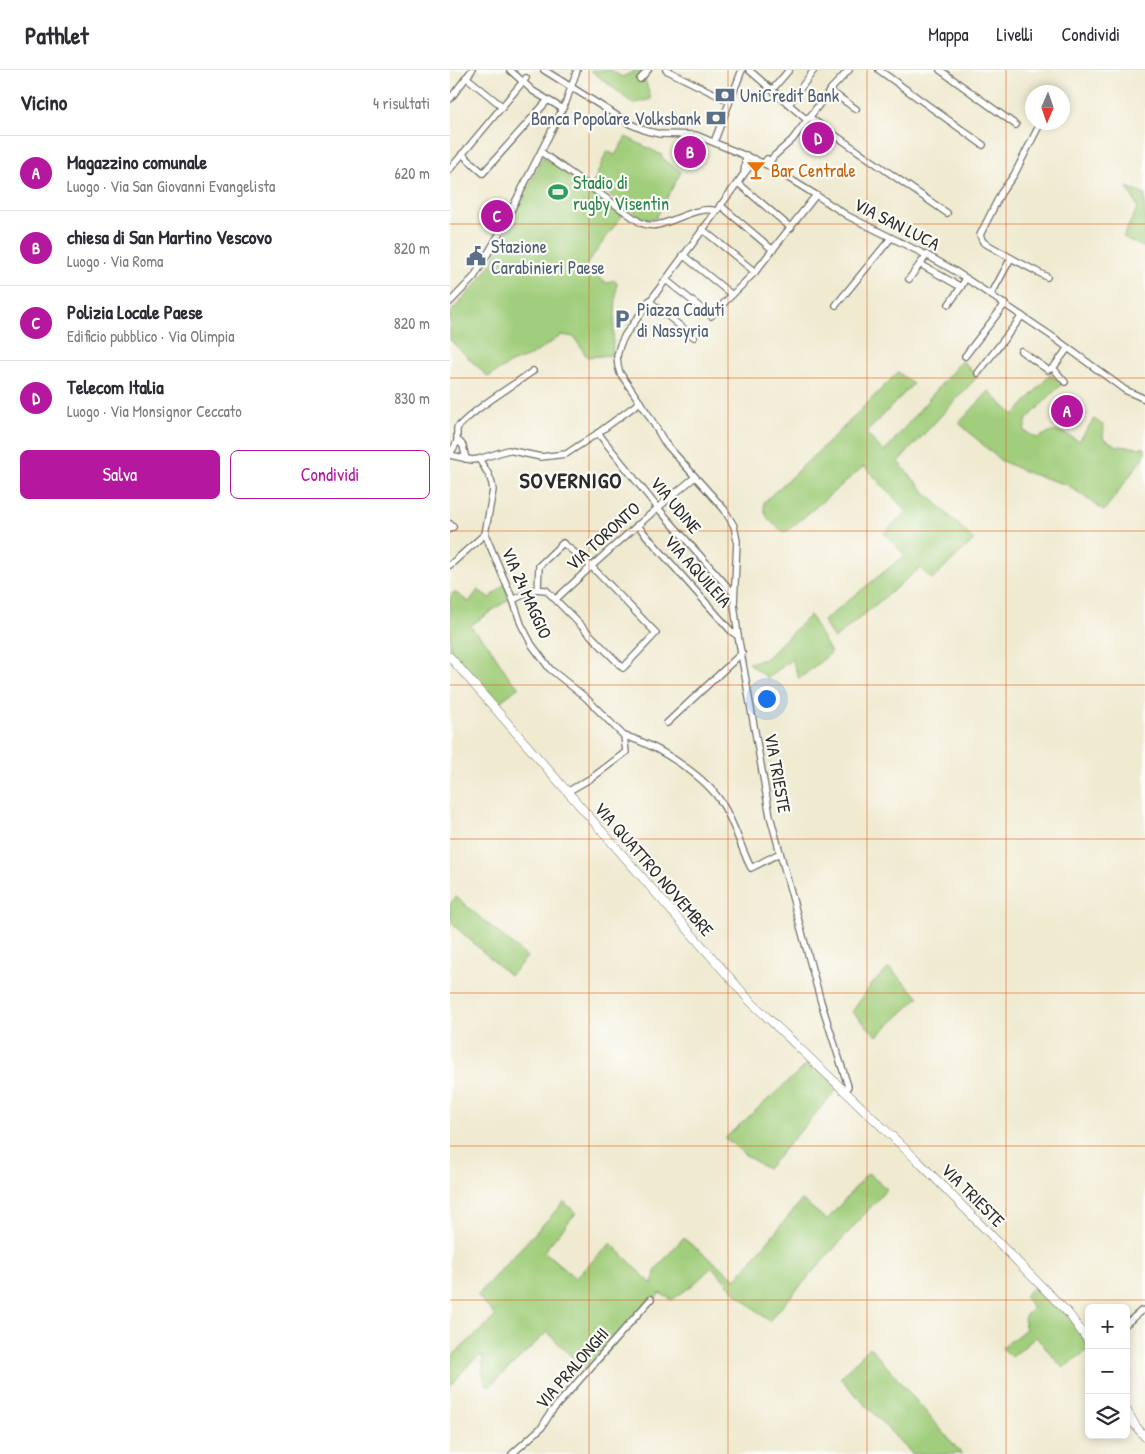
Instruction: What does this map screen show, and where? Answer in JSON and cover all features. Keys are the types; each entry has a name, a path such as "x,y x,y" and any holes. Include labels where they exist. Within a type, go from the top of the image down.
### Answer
{"main road":[{"name":"VIA QUATTRO NOVEMBRE","path":"450,657 750,1001 846,1092"},
{"name":"VIA TRIESTE","path":"846,1092 919,1162 1069,1314 1085,1336"},
{"path":"1130,1416 1145,1437"}],"street":[{"path":"450,99 472,70"},
{"path":"510,70 525,80 533,91 562,109"},
{"path":"544,70 630,124 647,131 660,134 696,135 746,156 768,161 792,140 831,89 849,70"},
{"path":"451,300 474,277 497,238 562,109 578,70"},
{"path":"640,79 648,70"},
{"path":"666,70 730,101"},
{"path":"714,142 742,70"},
{"path":"772,90 788,70"},
{"path":"789,104 814,70"},
{"path":"879,70 983,145"},
{"path":"940,70 1016,125"},
{"path":"751,71 789,104 947,213"},
{"path":"466,77 502,107"},
{"path":"450,169 525,80"},
{"path":"809,118 832,92 856,109"},
{"path":"462,154 483,173 548,100"},
{"path":"1037,130 1011,180 1001,193 980,235 983,242 1047,277"},
{"path":"541,152 641,223 656,226 700,211 709,209 716,211"},
{"path":"744,174 746,156"},
{"name":"VIA TRIESTE","path":"756,159 702,229 625,335 617,356 620,373 665,442 724,509 734,526 737,541 734,594 738,636 770,816 821,1002 848,1086 846,1092"},
{"name":"VIA SAN LUCA","path":"768,161 776,170 848,216 926,255 966,278 1068,348 1125,390 1145,400"},
{"path":"738,183 791,228"},
{"path":"666,280 712,316 755,272 816,194"},
{"path":"720,205 773,250"},
{"path":"702,229 755,272"},
{"path":"836,305 891,238"},
{"path":"684,255 732,295"},
{"path":"909,279 926,255"},
{"path":"991,295 1011,258"},
{"path":"920,264 961,287"},
{"path":"949,304 966,278"},
{"path":"649,302 694,337"},
{"path":"965,356 1005,304"},
{"path":"978,373 1022,316"},
{"path":"1021,351 1048,370 1053,368 1068,348"},
{"path":"1053,368 1065,382"},
{"path":"533,371 479,409 457,428 457,442 450,454 466,459 479,459 508,450 541,457 566,454 640,402"},
{"name":"VIA UDINE","path":"598,433 657,507 734,594"},
{"path":"457,442 460,442 463,446 466,459"},
{"name":"VIA 24 MAGGIO","path":"479,459 490,475 493,490 484,534 513,600 521,624 543,661 580,693 624,736 649,744 673,758 714,792 725,808 751,868 780,854"},
{"name":"VIA TORONTO","path":"556,599 657,507 695,477"},
{"path":"450,524 453,527 450,529"},
{"name":"VIA AQUILEIA","path":"637,525 732,632 738,636"},
{"path":"451,561 484,534"},
{"path":"513,600 538,589 546,590 624,668 656,633 591,566 563,542 539,566 538,589"},
{"path":"667,723 742,653"},
{"path":"567,792 593,777 626,752 624,736"},
{"path":"837,1084 842,1070"},
{"name":"VIA PRALONGHI","path":"512,1454 542,1426 551,1412 651,1299"},
{"path":"1130,1321 1145,1310"}],"green space":[{"path":"590,70 611,70 622,77 637,70 642,70 651,99 633,104"},
{"path":"626,137 662,155 662,158 681,172 656,218 645,219 640,217 593,183 607,151 615,155"},
{"path":"543,157 624,213 584,268 605,282 608,283 613,280 617,283 612,355 587,357 574,337 562,335 532,355 511,363 488,377 450,340 450,313 490,266"},
{"path":"1127,187 1145,195 1145,248 1123,237 1138,207"},
{"path":"962,360 977,377 898,462 927,494 974,540 932,579 920,568 834,639 823,621 905,555 884,533 907,512 864,466 785,533 767,517 764,502 835,436 898,372 913,384 866,433 884,452"},
{"path":"1050,375 1063,383 1027,419 1024,431 1037,438 1058,432 1067,434 1079,441 1094,419 1104,426 1103,438 1117,446 1145,448 1145,455 1104,511 1068,485 1028,473 1000,460 959,423 989,391 1014,415"},
{"path":"504,584 509,599 470,626 489,646 511,680 519,687 497,704 450,649 450,596 454,592 469,602 478,590 490,598"},
{"path":"810,615 831,653 799,679 792,659 768,678 748,663 765,659"},
{"path":"456,897 527,957 510,976 450,922 450,904"},
{"path":"889,968 919,997 877,1036 852,1012 871,985"},
{"path":"811,1061 839,1087 767,1169 744,1154 725,1138"},
{"path":"868,1173 887,1189 769,1321 737,1294 712,1267 694,1284 672,1300 660,1293 587,1375 578,1363 547,1332 489,1387 484,1377 483,1356 472,1361 450,1386 450,1358 496,1316 477,1295 564,1202 576,1213 544,1251 575,1278 611,1243 652,1284 656,1269 683,1238 736,1279 802,1200 827,1220"},
{"path":"1037,1284 1084,1338 1085,1352 1063,1368 1036,1337 1012,1357 1002,1348 1026,1329 1025,1317 1033,1308 1024,1296"},
{"path":"870,1347 962,1454 912,1454 840,1378"}],"place":[{"name":"UniCredit Bank","path":"725,95"},
{"name":"Banca Popolare Volksbank","path":"716,118"},
{"name":"Telecom Italia","path":"818,138"},
{"name":"chiesa di San Martino Vescovo","path":"690,152"},
{"name":"Bar Centrale","path":"756,170"},
{"name":"Stadio di rugby Visentin","path":"558,192"},
{"name":"Polizia Locale Paese","path":"497,216"},
{"name":"Stazione Carabinieri Paese","path":"476,256"},
{"name":"Piazza Caduti di Nassyria","path":"622,319"},
{"name":"Magazzino comunale","path":"1067,411"}],"district":[{"name":"SOVERNIGO","path":"571,480"}]}
